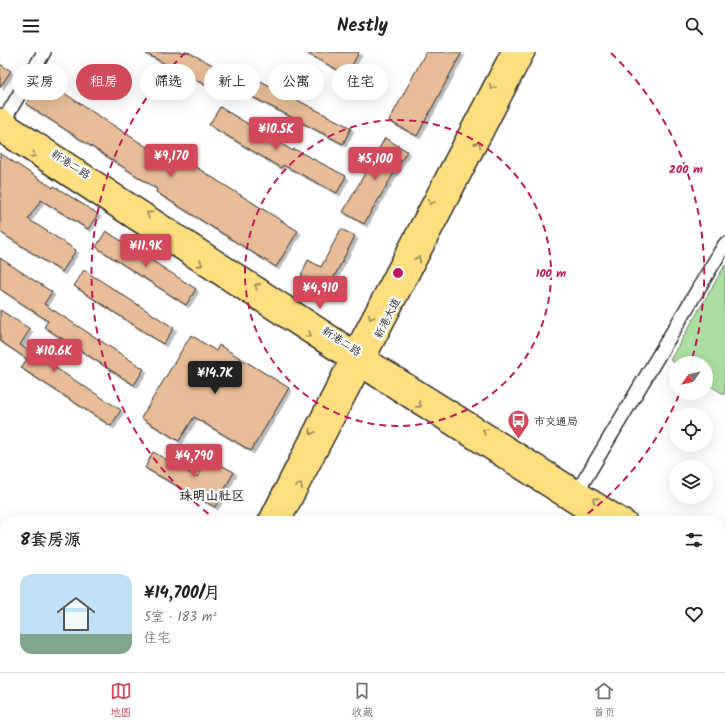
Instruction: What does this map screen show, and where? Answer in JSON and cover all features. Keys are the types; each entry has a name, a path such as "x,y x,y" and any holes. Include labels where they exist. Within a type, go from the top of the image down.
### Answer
{"main road":[{"name":"新港大道","path":"284,516 358,359 510,52"},
{"name":"新港大道","path":"270,516 358,359 526,52"},
{"name":"新港二路","path":"1,124 358,359 593,516"},
{"name":"新港二路","path":"358,359 579,489 620,516"}],"street":[{"path":"1,124 44,52"},
{"path":"579,489 725,244"}],"green space":[{"path":"725,265 725,395 713,387 713,356 672,356"}],"building":[{"path":"143,52 188,52 211,64 204,64 204,84 196,80 196,64 166,64"},
{"path":"305,52 359,52 353,64 332,64 332,67"},
{"path":"426,52 462,52 417,136 389,121"},
{"path":"0,64 11,71 0,87"},
{"path":"260,81 268,85 268,100 297,100 351,128 343,144 258,100 260,100"},
{"path":"68,96 173,164 178,156 298,231 276,267 156,192 157,189 26,104 29,100 68,100"},
{"path":"220,107 293,151 294,149 346,176 337,193 283,165 281,168 209,125"},
{"path":"385,138 407,151 364,224 343,212"},
{"path":"0,153 53,188 54,186 98,214 88,229 41,200 28,219 76,250 62,272 0,232"},
{"path":"341,229 355,236 328,289 301,275 308,260 321,267"},
{"path":"106,231 196,289 186,305 96,247"},
{"path":"0,258 52,292 44,304 144,369 134,385 44,327 48,321 0,289"},
{"path":"84,270 174,328 163,344 74,286"},
{"path":"0,310 30,329 20,345 121,410 111,426 21,368 27,359 0,341"},
{"path":"191,335 216,351 219,345 289,388 251,451 194,417 179,441 141,418"},
{"path":"153,452 197,477 207,458 234,472 215,507 145,468"}],"place":[{"name":"市交通局","path":"519,440"}],"district":[{"name":"珠明山社区","path":"212,495"}]}
